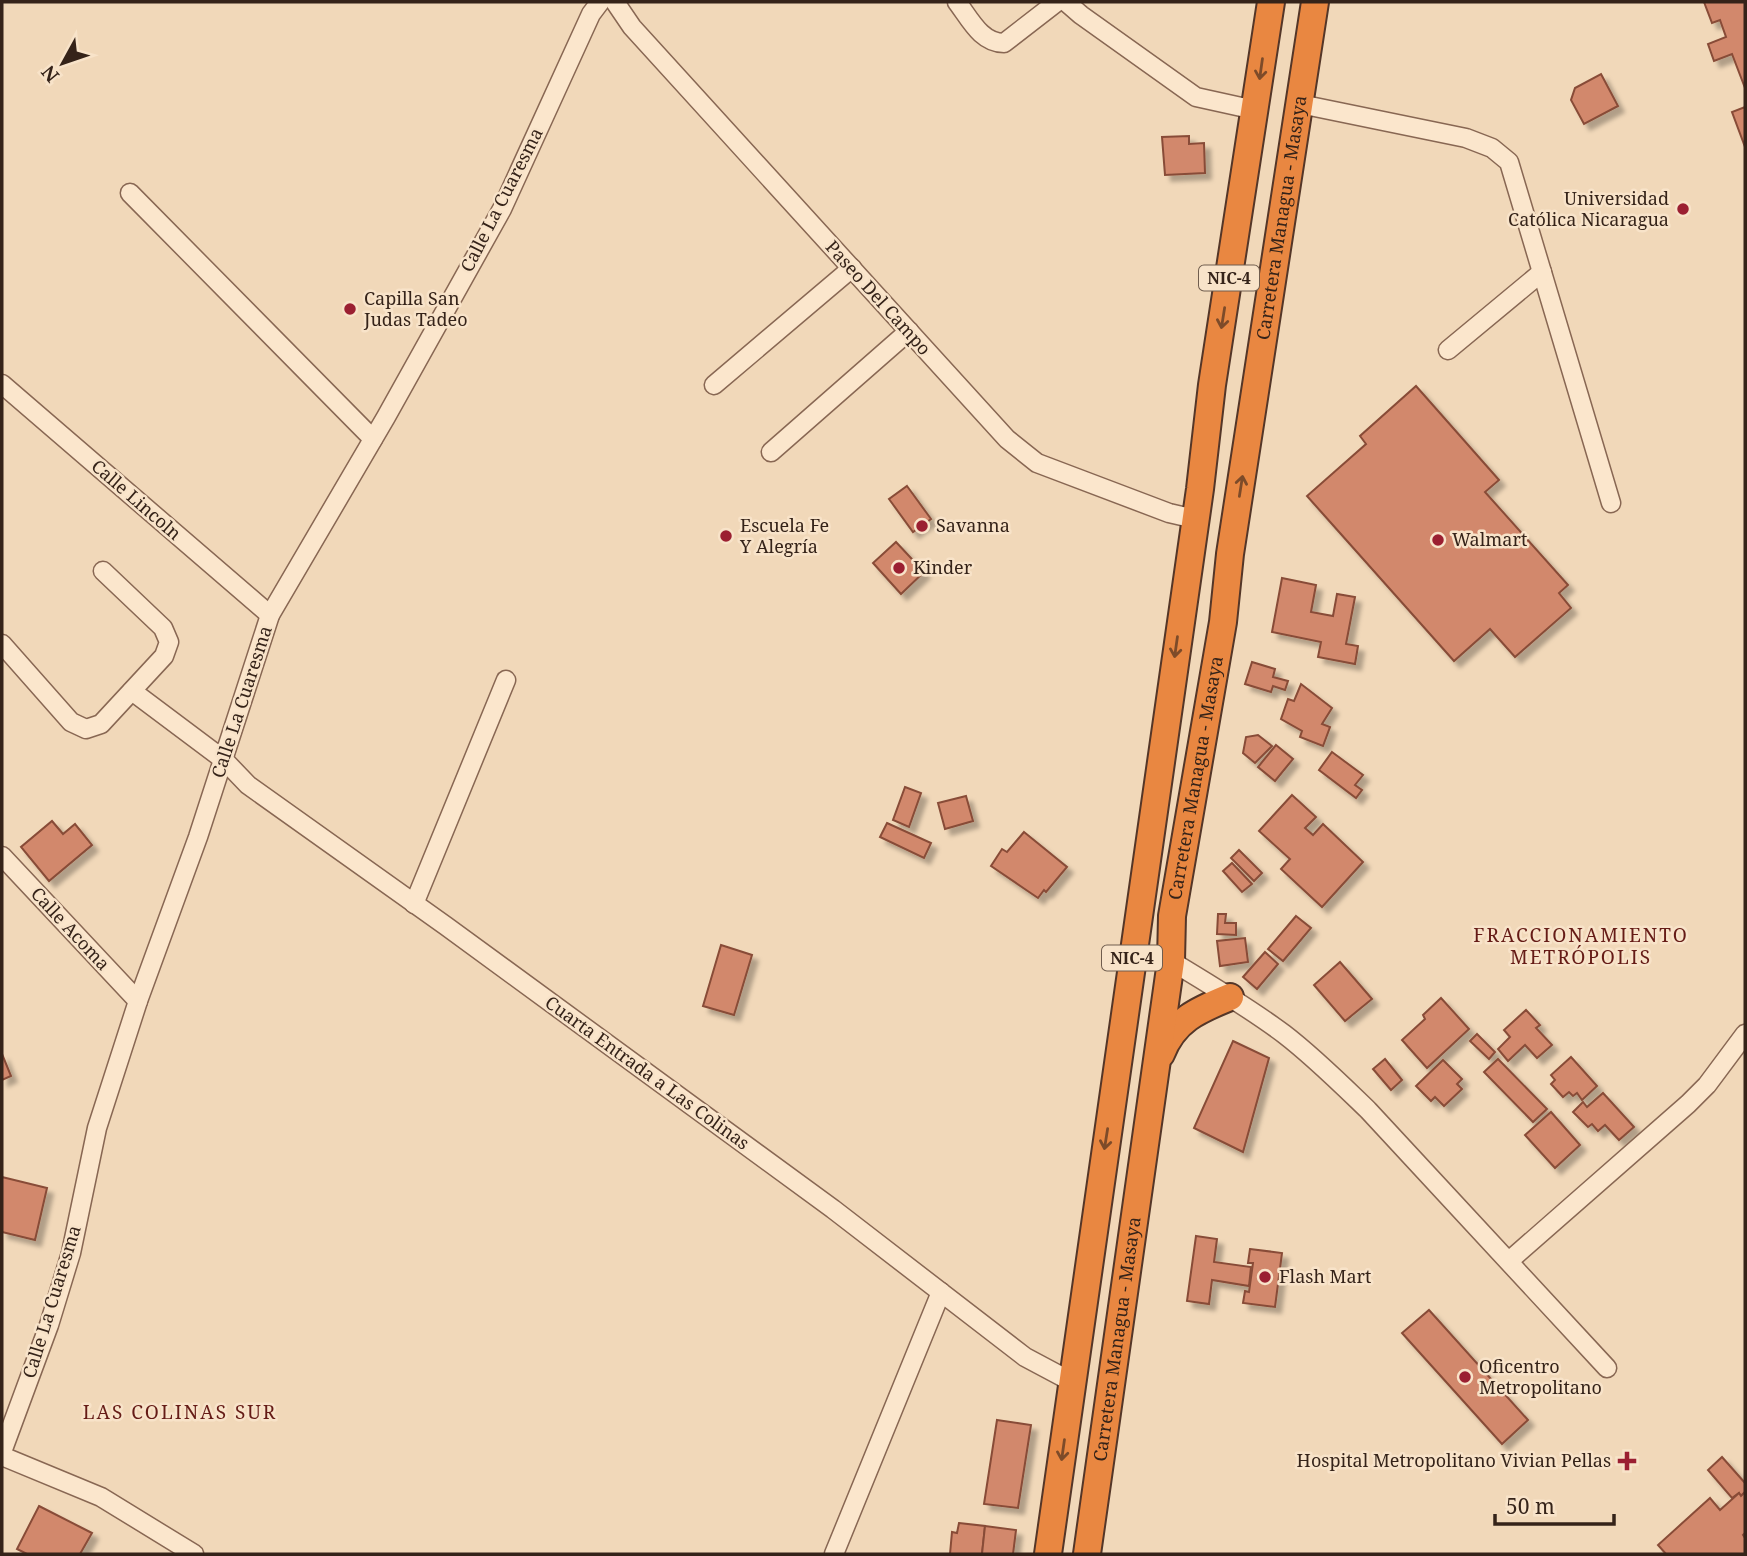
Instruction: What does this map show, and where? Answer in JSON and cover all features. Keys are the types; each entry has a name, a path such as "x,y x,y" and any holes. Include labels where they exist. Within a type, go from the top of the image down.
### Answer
{"highway":[{"name":"Carretera Managua - Masaya","path":"1048,1554 1212,385 1270,2"},
{"name":"Carretera Managua - Masaya","path":"1087,1554 1171,961 1172,916 1223,622 1230,554 1315,2"},
{"path":"1190,555 1201,569 1209,572 1230,554"},
{"path":"1181,611 1194,595 1203,593 1215,601 1223,622"},
{"path":"1114,1090 1144,988 1149,977 1171,961 1154,939 1148,905 1153,855 1149,838"},
{"path":"1154,1068 1168,1037 1181,1023 1202,1008 1230,997"}],"street":[{"path":"957,2 981,34 993,43 1004,43 1057,2"},
{"path":"1066,2 1196,97 1255,110"},
{"name":"Paseo Del Campo","path":"601,3 632,27 1007,439 1037,463 1169,513 1195,519"},
{"name":"Calle La Cuaresma","path":"2,1454 49,1325 71,1253 97,1128 138,1001 224,760 270,615 373,439 502,209 591,14 601,3"},
{"path":"1300,104 1466,138 1492,148 1509,162 1611,503"},
{"path":"130,193 373,439"},
{"path":"714,385 852,268"},
{"path":"1448,350 1542,272"},
{"path":"771,452 909,331"},
{"name":"Calle Lincoln","path":"2,384 270,615"},
{"path":"2,644 71,722 86,729 101,724 164,656 169,642 163,628 103,571"},
{"path":"414,904 506,680"},
{"name":"Cuarta Entrada a Las Colinas","path":"132,691 224,760 248,785 799,1185 1025,1357 1072,1382"},
{"name":"Calle Acoma","path":"2,856 138,1001"},
{"path":"1171,961 1230,997 1284,1035 1329,1072 1368,1110 1607,1368"},
{"path":"1509,1261 1688,1104 1707,1085 1745,1034"},
{"path":"834,1554 941,1292"},
{"path":"2,1454 101,1497 194,1554"}],"building":[{"path":"1704,2 1745,2 1745,88 1732,54 1714,61 1708,44 1726,37 1720,20 1712,23"},
{"path":"1601,74 1618,106 1584,124 1571,100 1575,88"},
{"path":"1745,107 1745,147 1732,112"},
{"path":"1189,136 1189,144 1204,143 1205,173 1165,175 1162,137"},
{"name":"Walmart","path":"1416,386 1499,480 1485,492 1568,585 1559,593 1571,608 1515,657 1490,629 1454,661 1307,496 1366,444 1360,436"},
{"path":"907,486 931,519 913,532 889,499"},
{"name":"Kinder","path":"896,542 924,572 901,594 873,563"},
{"path":"1282,578 1316,585 1311,612 1333,616 1337,594 1355,597 1346,644 1358,646 1355,664 1318,657 1321,642 1272,632"},
{"path":"1252,662 1275,669 1273,677 1288,681 1285,690 1273,686 1271,692 1245,684"},
{"path":"1301,684 1332,708 1322,724 1330,727 1323,746 1300,737 1302,731 1281,719 1288,699 1294,701"},
{"path":"1258,735 1272,746 1255,763 1243,753 1246,737"},
{"path":"1276,745 1293,759 1275,781 1258,767"},
{"path":"1332,752 1363,775 1355,785 1362,790 1356,798 1319,770"},
{"path":"905,787 921,793 909,827 893,820"},
{"path":"1292,795 1316,817 1305,828 1313,835 1323,824 1363,862 1322,907 1281,869 1290,859 1259,831"},
{"path":"966,796 973,821 945,829 938,803"},
{"path":"52,821 63,834 75,824 92,845 49,881 21,847"},
{"path":"887,823 931,843 924,858 880,837"},
{"path":"1024,832 1067,867 1038,898 991,866 1002,849 1007,852"},
{"path":"1239,850 1262,873 1254,881 1231,858"},
{"path":"1232,863 1252,884 1242,892 1223,871"},
{"path":"1218,914 1226,914 1225,923 1236,923 1236,935 1217,934"},
{"path":"1296,916 1311,928 1283,961 1268,949"},
{"path":"1245,938 1248,962 1220,966 1217,941"},
{"path":"721,945 752,955 734,1015 703,1006"},
{"path":"1265,952 1278,964 1257,989 1243,977"},
{"path":"1340,962 1372,999 1345,1021 1314,985"},
{"path":"1441,998 1469,1029 1427,1068 1402,1040 1425,1019 1423,1015"},
{"path":"1526,1010 1540,1025 1536,1028 1552,1045 1537,1058 1525,1045 1508,1061 1498,1049 1510,1037 1504,1030"},
{"path":"1477,1034 1495,1052 1489,1059 1470,1041"},
{"path":"1233,1041 1269,1058 1243,1152 1194,1128"},
{"path":"2,1054 11,1076 2,1080"},
{"path":"1571,1057 1597,1086 1582,1100 1577,1093 1573,1096 1569,1092 1563,1097 1551,1084 1555,1080 1551,1075"},
{"path":"1385,1059 1402,1080 1391,1090 1373,1069"},
{"path":"1498,1059 1547,1109 1533,1122 1484,1072"},
{"path":"1443,1060 1462,1079 1457,1084 1462,1089 1444,1106 1435,1097 1431,1101 1416,1086"},
{"path":"1603,1093 1634,1127 1619,1140 1605,1125 1598,1131 1592,1124 1588,1127 1573,1112 1583,1102 1587,1107"},
{"path":"1551,1112 1580,1145 1555,1168 1525,1135"},
{"path":"2,1177 47,1188 35,1240 2,1232"},
{"path":"1196,1236 1217,1239 1214,1262 1251,1267 1249,1286 1212,1280 1209,1304 1187,1301"},
{"name":"Flash Mart","path":"1250,1249 1282,1253 1275,1307 1243,1303 1245,1291 1249,1292 1253,1263 1248,1263"},
{"name":"Oficentro Metropolitano","path":"1429,1310 1528,1420 1502,1444 1402,1333"},
{"path":"997,1420 1031,1425 1018,1508 984,1504"},
{"path":"1722,1457 1745,1483 1745,1492 1741,1496 1739,1493 1732,1498 1708,1470"},
{"path":"1745,1492 1745,1554 1666,1554 1658,1545 1710,1498 1720,1510 1739,1493 1741,1496"},
{"path":"39,1506 92,1533 80,1554 27,1554 17,1549"},
{"path":"959,1523 985,1526 982,1554 950,1554 952,1532 957,1533"},
{"path":"985,1526 1016,1530 1013,1554 982,1554"}],"place":[{"name":"Universidad Católica Nicaragua","path":"1683,209"},
{"name":"Capilla San Judas Tadeo","path":"350,309"},
{"name":"Savanna","path":"922,526"},
{"name":"Escuela Fe Y Alegría","path":"726,536"},
{"name":"Walmart","path":"1438,540"},
{"name":"Kinder","path":"899,568"},
{"name":"Flash Mart","path":"1265,1277"},
{"name":"Oficentro Metropolitano","path":"1465,1377"},
{"name":"Hospital Metropolitano Vivian Pellas","path":"1627,1461"}],"district":[{"name":"FRACCIONAMIENTO METRÓPOLIS","path":"1581,946"},
{"name":"LAS COLINAS SUR","path":"180,1412"}]}
